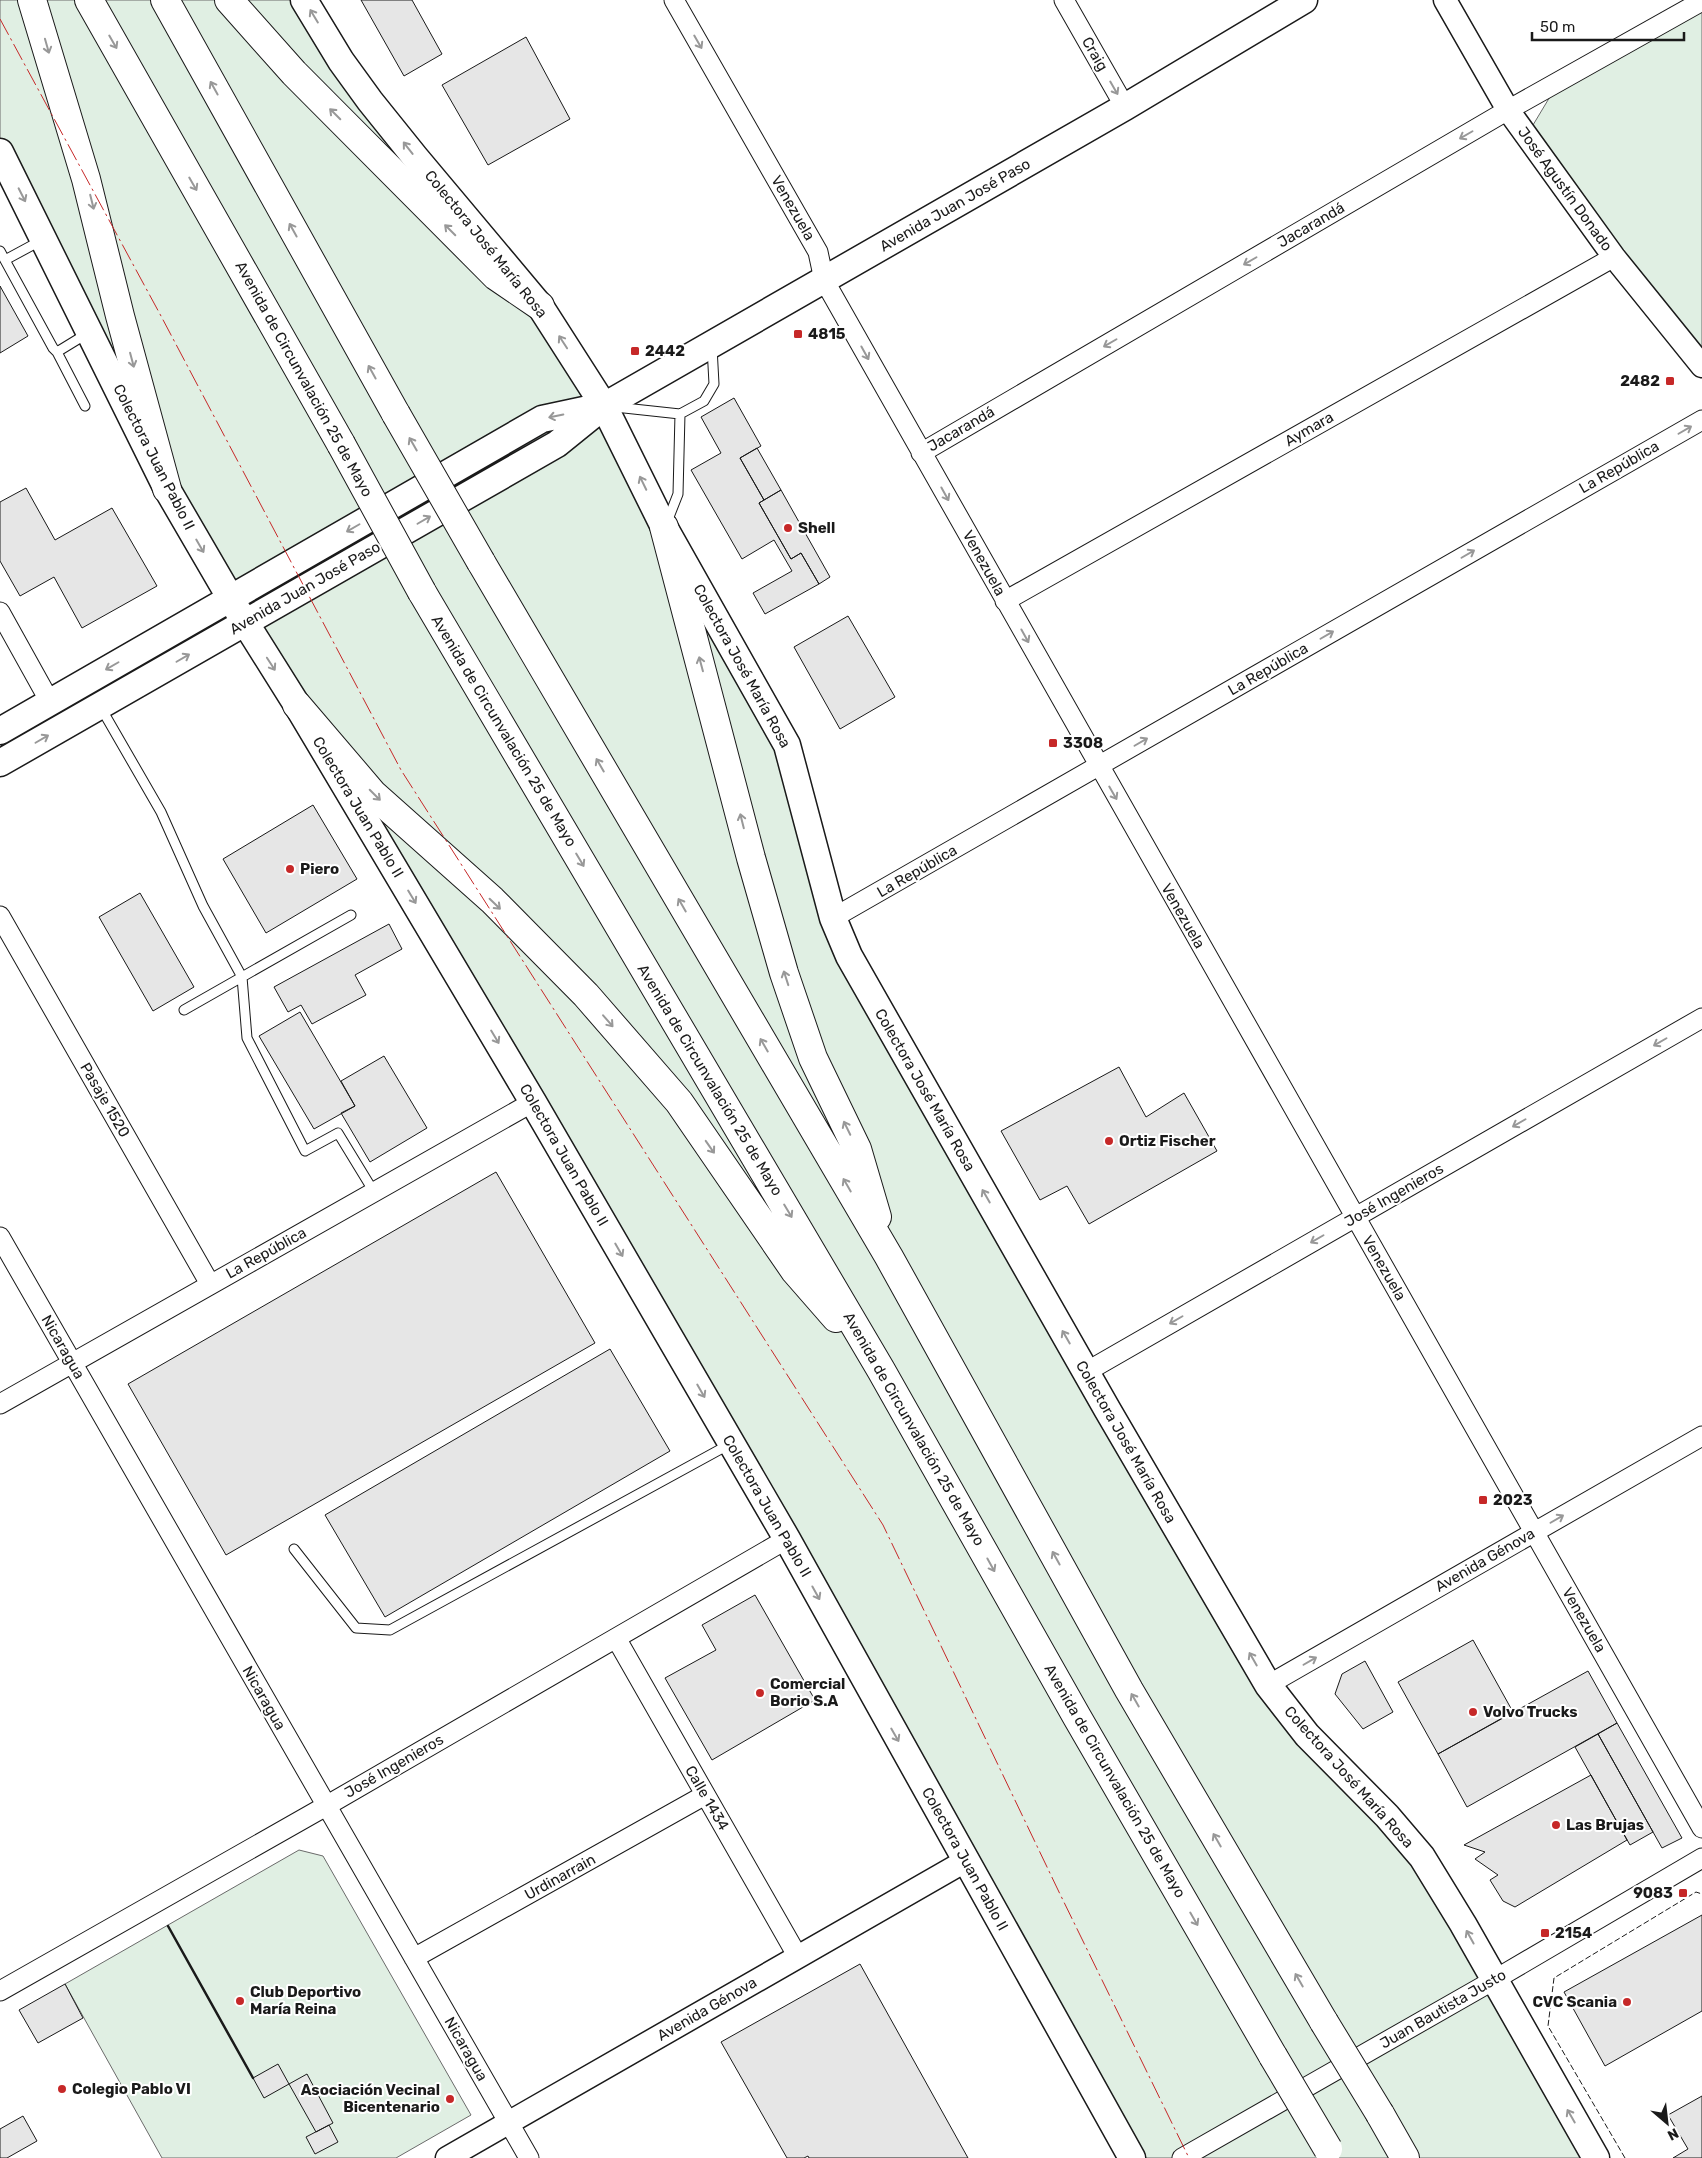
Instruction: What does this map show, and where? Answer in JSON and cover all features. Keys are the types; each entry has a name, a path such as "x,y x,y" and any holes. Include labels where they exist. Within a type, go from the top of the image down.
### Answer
{"highway":[{"path":"32,0 86,179 167,489"},
{"name":"Avenida de Circunvalación 25 de Mayo","path":"89,0 341,444 422,592 882,1370 1077,1716 1331,2153"},
{"path":"165,0 396,414 481,562 889,1257 1129,1690 1405,2158"},
{"path":"229,0 294,73 496,276 540,306"},
{"path":"664,527 751,858 784,973 813,1058 857,1149 889,1257"},
{"path":"298,705 374,794 492,900 586,995 679,1102 795,1271 882,1370"}],"main road":[{"name":"Colectora José María Rosa","path":"304,0 341,61 370,101 540,306 604,406 664,527 787,745 834,918 849,956 1086,1372 1268,1685 1307,1735 1387,1816 1422,1857 1596,2158"},
{"name":"Avenida Juan José Paso","path":"0,763 556,444 604,406 1126,107 1304,0"},
{"name":"Colectora Juan Pablo II","path":"0,153 167,489 230,598 298,705 533,1102 787,1539 1132,2158"},
{"name":"Avenida Juan José Paso","path":"0,731 542,419 604,406"}],"street":[{"name":"Venezuela","path":"674,0 818,252 824,280 921,453 1702,1828"},
{"name":"Craig","path":"1064,0 1126,107"},
{"name":"José Agustín Donado","path":"1445,0 1508,110 1614,257 1702,366"},
{"name":"Jacarandá","path":"921,453 1508,110 1702,1"},
{"name":"Aymara","path":"1005,601 1614,257"},
{"name":"La República","path":"834,918 1702,420"},
{"path":"0,612 50,702"},
{"name":"Pasaje 1520","path":"0,916 210,1284"},
{"name":"José Ingenieros","path":"1086,1372 1702,1018"},
{"name":"La República","path":"0,1404 533,1102"},
{"name":"Nicaragua","path":"0,1237 529,2158"},
{"name":"Avenida Génova","path":"1268,1685 1702,1436"},
{"name":"José Ingenieros","path":"0,1991 326,1806 787,1539"},
{"name":"Calle 1434","path":"616,1638 798,1957"},
{"name":"Urdinarrain","path":"414,1958 705,1795"},
{"name":"Juan Bautista Justo","path":"1182,2158 1494,1980 1702,1858"},
{"name":"Avenida Génova","path":"447,2158 967,1860"}],"lane":[{"path":"44,239 2,256 57,352 85,406"},
{"path":"57,352 90,332"},
{"path":"604,406 680,414 704,401 714,384 712,344"},
{"path":"664,527 678,494 680,414"},
{"path":"100,706 161,812 203,906 242,977 247,1038 305,1152 338,1133 374,1192"},
{"path":"184,1010 351,914"},
{"path":"294,1549 356,1628 390,1630 731,1443"}],"green space":[{"path":"0,0 304,0 540,306 787,745 833,918 1268,1685 1387,1816 1596,2158 1132,2158 297,705 0,152"},
{"path":"1702,9 1702,351 1624,252 1533,125 1551,95"},
{"name":"Club Deportivo María Reina","path":"299,1850 323,1856 471,2115 396,2158 162,2158 65,1984"}],"building":[{"path":"361,0 412,0 442,54 404,76"},
{"path":"526,37 570,119 488,165 442,85"},
{"path":"0,286 28,336 0,353"},
{"path":"734,398 761,446 740,458 764,500 759,503 791,559 801,553 819,584 765,614 753,593 792,571 774,540 742,559 691,470 721,453 701,417"},
{"name":"Shell","path":"757,448 781,490 764,500 740,458"},
{"path":"26,488 55,540 112,508 157,586 82,628 54,577 20,596 0,561 0,502"},
{"name":"Shell","path":"781,490 830,577 819,584 801,553 791,559 759,503"},
{"path":"848,616 895,697 840,729 794,647"},
{"name":"Piero","path":"313,805 357,879 266,933 223,859"},
{"path":"140,893 194,987 153,1011 99,917"},
{"path":"389,924 402,949 355,975 366,995 312,1024 301,1005 288,1012 274,987"},
{"path":"300,1012 355,1106 314,1129 259,1036"},
{"path":"384,1056 427,1128 370,1162 341,1113 355,1106 341,1081"},
{"name":"Ortiz Fischer","path":"1119,1067 1146,1117 1184,1093 1217,1151 1089,1224 1067,1186 1040,1200 1001,1131"},
{"path":"496,1172 595,1343 226,1555 128,1384"},
{"path":"610,1349 670,1451 385,1617 325,1515"},
{"path":"755,1595 815,1700 712,1760 665,1678 716,1650 702,1625"},
{"path":"1473,1640 1513,1712 1438,1754 1398,1682"},
{"path":"1365,1661 1393,1712 1363,1729 1335,1694 1342,1674"},
{"path":"1588,1671 1617,1723 1467,1807 1438,1754"},
{"path":"1617,1723 1682,1838 1662,1848 1598,1734"},
{"path":"1598,1734 1653,1832 1630,1845 1575,1747"},
{"path":"1591,1775 1627,1840 1515,1907 1503,1901 1490,1880 1498,1875 1475,1859 1485,1852 1464,1845"},
{"path":"1702,1915 1702,2011 1605,2066 1564,1992"},
{"path":"860,1964 968,2158 809,2158 808,2156 804,2158 787,2158 721,2042"},
{"path":"65,1984 83,2018 38,2043 19,2010"},
{"path":"278,2064 289,2084 264,2098 253,2078"},
{"path":"307,2074 333,2123 316,2132 289,2084"},
{"path":"1702,2096 1702,2158 1673,2158 1688,2149 1668,2115"},
{"path":"23,2116 37,2141 7,2158 0,2158 0,2129"},
{"path":"329,2125 338,2142 315,2154 306,2137"}],"fence":[{"path":"1625,2158 1548,2026 1554,1978 1696,1892 1702,1894"}],"wall":[{"path":"168,1926 253,2078"}],"power":[{"path":"0,19 161,316 401,770 883,1525 1189,2158"}],"place":[{"name":"4815","path":"798,334"},
{"name":"2442","path":"635,351"},
{"name":"2482","path":"1670,381"},
{"name":"Shell","path":"788,528"},
{"name":"3308","path":"1053,743"},
{"name":"Piero","path":"290,869"},
{"name":"Ortiz Fischer","path":"1109,1141"},
{"name":"2023","path":"1483,1500"},
{"name":"Comercial Borio S.A","path":"760,1693"},
{"name":"Volvo Trucks","path":"1473,1712"},
{"name":"Las Brujas","path":"1556,1825"},
{"name":"9083","path":"1683,1893"},
{"name":"2154","path":"1545,1933"},
{"name":"Club Deportivo María Reina","path":"240,2001"},
{"name":"CVC Scania","path":"1627,2002"},
{"name":"Colegio Pablo VI","path":"62,2089"},
{"name":"Asociación Vecinal Bicentenario","path":"450,2099"}]}
